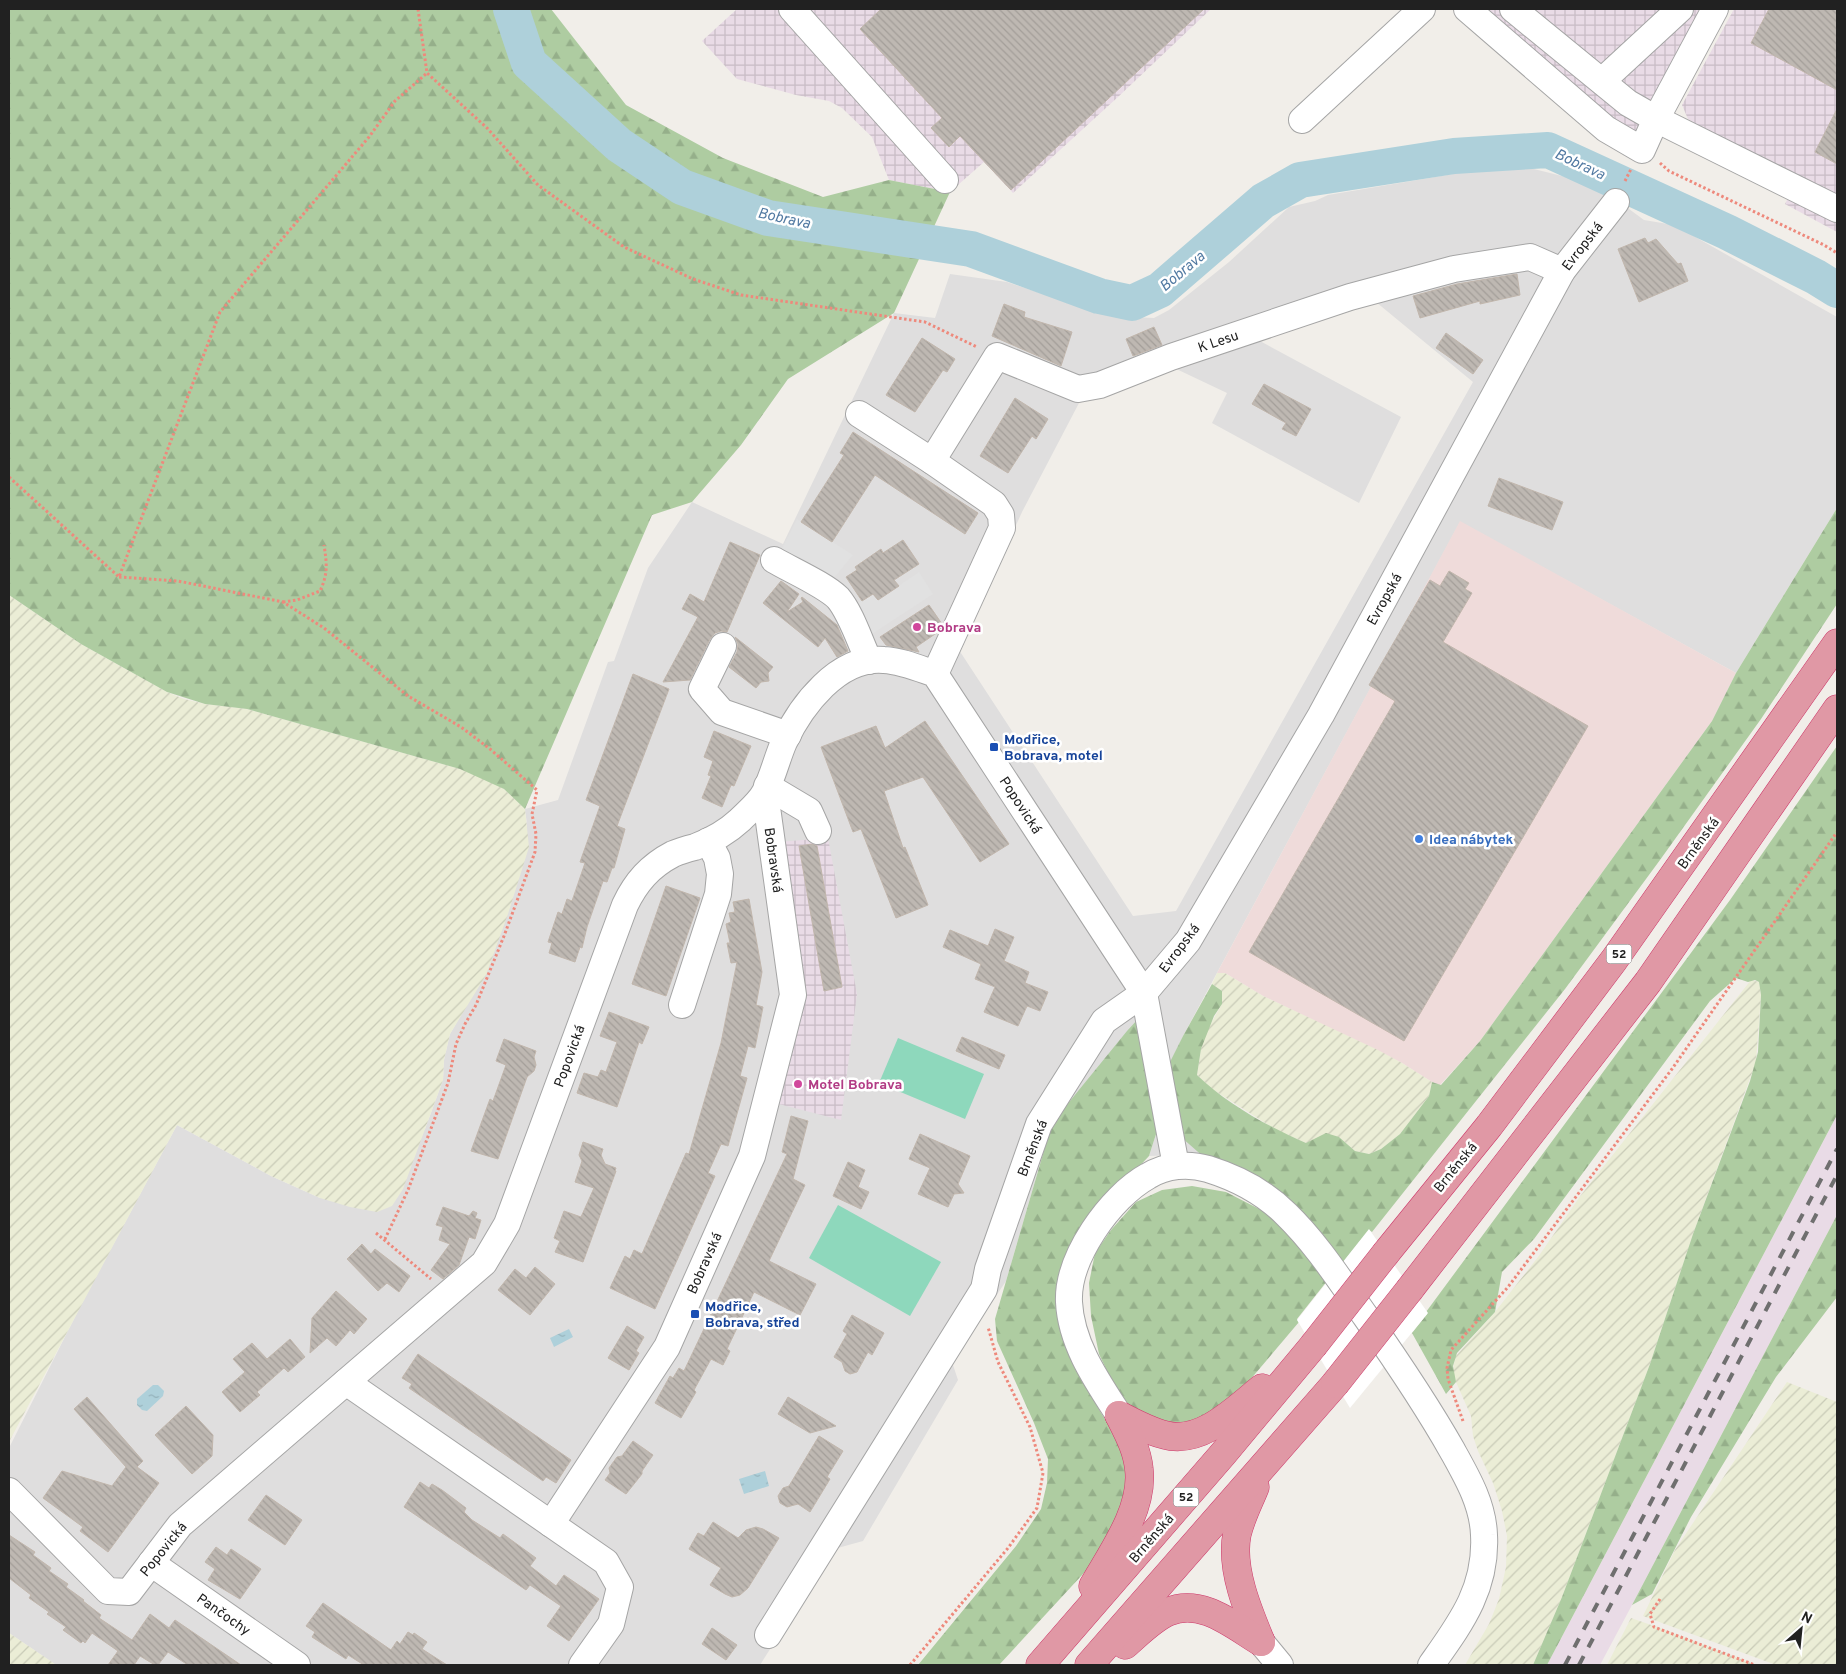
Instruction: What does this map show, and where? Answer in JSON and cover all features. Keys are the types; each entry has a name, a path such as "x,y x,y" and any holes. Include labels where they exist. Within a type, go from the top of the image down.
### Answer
{"highway":[{"name":"Brněnská","path":"1049,1656 1223,1454 1313,1346 1494,1118 1609,968 1837,643"},
{"path":"1089,1665 1335,1384 1410,1289 1648,982 1837,709"},
{"path":"1119,1415 1149,1430 1167,1436 1181,1437 1204,1430 1232,1413 1313,1346"},
{"path":"1049,1656 1121,1538 1136,1502 1139,1483 1138,1460 1119,1415"},
{"path":"1261,1642 1248,1612 1241,1584 1236,1545 1241,1523 1264,1467"},
{"path":"1100,1665 1156,1619 1168,1612 1184,1608 1212,1613 1261,1642"}],"street":[{"path":"792,9 945,180"},
{"path":"1302,120 1422,9"},
{"path":"1468,9 1606,129 1642,150 1656,119 1715,9"},
{"path":"1513,9 1628,103 1656,119 1837,209"},
{"path":"1602,81 1680,9"},
{"name":"Evropská","path":"1144,993 1188,940 1321,715 1562,271 1616,202"},
{"name":"K Lesu","path":"996,356 1078,388 1100,385 1171,357 1350,297 1454,269 1530,257 1562,271"},
{"path":"932,461 996,356"},
{"path":"859,414 994,504 1001,515 1002,528 935,674"},
{"path":"774,560 838,598 869,661"},
{"path":"723,646 702,689 722,712 788,735"},
{"name":"Popovická","path":"9,1492 108,1591 129,1592 180,1526 484,1263 508,1224 631,892 637,882 656,864 675,853 708,841 730,829 766,790 788,735 803,709 818,690 853,666 869,661 883,660 900,662 935,674 1144,993"},
{"path":"766,790 809,811 818,831"},
{"name":"Bobravská","path":"551,1524 667,1347 752,1156 793,995 766,790"},
{"path":"682,1005 718,894 720,874 716,858 708,841"},
{"path":"1144,993 1176,1166"},
{"name":"Brněnská","path":"768,1635 984,1288 988,1270 1039,1124 1104,1021 1144,993"},
{"path":"1119,1415 1091,1372 1070,1317 1069,1300 1072,1275 1085,1247 1108,1211 1122,1196 1147,1176 1163,1169 1176,1166 1190,1166 1205,1168 1238,1180 1262,1194 1287,1214 1308,1237 1393,1356 1448,1443 1477,1499 1483,1522 1484,1548 1476,1592 1462,1621 1431,1665"},
{"path":"346,1382 606,1562 620,1587 611,1624 582,1665"},
{"name":"Pančochy","path":"150,1563 297,1665"},
{"path":"1261,1642 1280,1665"}],"path":[{"path":"418,9 427,73 487,128 538,185 624,247 693,278 741,295 925,322 996,356"},
{"path":"119,577 220,312 369,137 395,101 427,73"},
{"path":"1642,150 1669,170 1837,253"},
{"path":"9,477 119,577 178,581 283,602 297,600 320,591 325,580 327,567 324,545"},
{"path":"283,602 324,628 408,696 461,727 490,749 537,790 532,814 536,834 535,852 501,945 476,1005 456,1044 448,1083 408,1190 386,1239"},
{"path":"1448,1443 1462,1428 1463,1420 1448,1379 1447,1368 1451,1350 1508,1287 1672,1069 1837,832"},
{"path":"376,1233 386,1239 448,1294"},
{"path":"910,1665 1008,1548 1037,1508 1041,1488 1043,1473 1030,1427 998,1362 986,1319 984,1288"},
{"path":"1660,1599 1650,1614 1654,1627 1754,1665"}],"shaded area":[{"path":"737,9 1211,9 1013,193 984,162 950,192 889,180 872,137 842,108 829,101 796,95 737,79 702,41"},
{"path":"1482,9 1702,9 1631,139"},
{"path":"1734,9 1837,9 1837,232 1785,204 1794,187 1688,119 1682,105"},
{"path":"1526,167 1599,187 1644,220 1668,224 1690,234 1837,317 1837,508 1736,673 1460,522 1183,1036 1171,1062 1201,1154 1149,1156 1157,1131 1052,1123 1006,1281 952,1362 958,1380 863,1541 834,1549 760,1665 56,1665 9,1633 9,1448 81,1305 177,1125 271,1176 320,1198 425,1129 443,1080 444,1060 450,1034 465,1008 527,825 525,809 558,800 608,662 614,661 648,568 692,502 783,544 894,313 935,318 950,274 1007,282 1109,316 1154,318 1169,310 1229,262 1289,207 1315,201 1328,195 1465,172 1465,168","holes":["1376,302 1473,382 1176,911 1133,916 959,650 1022,512 1079,403 1170,366 1227,393 1212,423 1359,503 1401,417 1260,341"]},
{"path":"797,519 853,555 829,584 778,556"},
{"path":"1460,521 1736,673 1712,721 1480,1041 1440,1085 1402,1063 1263,996 1225,973 1217,973"},
{"path":"919,572 933,594 872,634 850,608 873,594 878,600"},
{"path":"828,838 857,994 841,1120 775,1103 785,1069 778,842"},
{"path":"1837,1115 1837,1215 1632,1605 1600,1665 1547,1665"}],"green space":[{"path":"9,9 551,9 626,105 723,158 823,197 889,180 950,192 894,313 788,379 741,445 692,502 652,515 525,809 504,789 460,769 247,709 205,704 167,692 81,644 9,595"},
{"path":"1837,508 1837,604 1761,719 1565,989 1372,1232 1369,1230 1340,1266 1181,1137 1170,1062 1212,984 1222,991 1222,1004 1214,1016 1201,1049 1197,1075 1209,1086 1248,1114 1306,1143 1326,1133 1339,1137 1355,1151 1369,1154 1381,1149 1400,1134 1429,1096 1432,1082 1441,1085 1480,1041 1712,721 1736,673"},
{"path":"9,595 81,644 167,692 184,699 205,704 247,709 460,769 485,779 504,789 525,809 529,847 486,975 450,1034 444,1060 443,1080 403,1189 392,1206 377,1212 350,1207 320,1198 271,1176 177,1125 9,1442"},
{"path":"1837,746 1837,1115 1547,1665 1533,1665 1562,1597 1650,1364 1693,1234 1750,1081 1758,1052 1761,995 1759,982 1755,980 1748,982 1736,978 1710,1001 1534,1239 1502,1272 1495,1312 1457,1353 1453,1366 1456,1382 1446,1394 1412,1333 1730,900"},
{"path":"1217,973 1225,973 1263,996 1402,1063 1432,1082 1429,1096 1400,1134 1381,1149 1369,1154 1355,1151 1339,1137 1306,1143 1278,1131 1212,1089 1197,1075 1206,1032 1222,1004 1222,991 1212,984"},
{"path":"1751,980 1759,982 1761,995 1756,1062 1693,1234 1650,1364 1562,1597 1533,1665 1465,1665 1489,1624 1499,1599 1506,1567 1507,1536 1502,1511 1493,1483 1473,1436 1471,1416 1453,1372 1455,1357 1495,1312 1538,1257 1581,1195"},
{"path":"1138,1019 1157,1131 1149,1156 1135,1171 1103,1197 1078,1231 1081,1377 1115,1434 1127,1468 1127,1496 1095,1561 999,1665 918,1665 1016,1546 1041,1509 1047,1483 1048,1459 997,1341 995,1319 1052,1123"},
{"path":"898,1038 984,1074 965,1119 879,1083"},
{"path":"1192,1186 1226,1192 1267,1213 1301,1245 1327,1281 1297,1319 1299,1322 1227,1407 1187,1427 1161,1425 1127,1405 1115,1388 1099,1354 1091,1316 1089,1283 1095,1253 1111,1230 1136,1202 1162,1190"},
{"path":"838,1205 941,1262 910,1316 809,1258"},
{"path":"1837,1215 1837,1297 1776,1377 1691,1517 1652,1594 1632,1605"},
{"path":"1787,1382 1837,1402 1837,1665 1776,1665 1643,1616 1675,1550"},
{"path":"1631,1618 1657,1627 1756,1665 1607,1665"},
{"path":"9,1633 52,1662 56,1665 9,1665"}],"water":[{"path":"569,1329 573,1337 554,1347 550,1338"},
{"path":"153,1385 158,1385 164,1391 163,1396 147,1411 142,1410 137,1405 137,1399"},
{"path":"765,1471 769,1486 744,1494 739,1479"}],"pier":[{"path":"1369,1229 1428,1313 1350,1408 1297,1320"}],"building":[{"path":"881,9 1204,9 1011,190 960,136 949,147 931,128 942,118 860,29"},
{"path":"1769,9 1837,9 1837,90 1751,43"},
{"path":"1837,109 1837,164 1815,152"},
{"path":"1645,238 1648,243 1656,239 1678,264 1681,263 1688,281 1639,302 1618,249"},
{"path":"1517,274 1520,295 1480,304 1480,301 1420,318 1413,296 1457,284"},
{"path":"1004,304 1025,312 1024,317 1072,332 1061,366 992,336"},
{"path":"1154,327 1162,345 1133,356 1126,339"},
{"path":"1446,333 1483,360 1473,374 1436,348"},
{"path":"922,338 955,359 947,372 943,370 915,412 886,395"},
{"path":"1264,384 1311,409 1296,436 1282,429 1286,423 1252,404"},
{"path":"1015,398 1048,419 1036,439 1032,436 1008,473 980,456"},
{"path":"853,432 978,513 965,534 875,475 832,542 801,522 844,455 840,453"},
{"path":"1499,478 1563,502 1552,530 1488,506"},
{"path":"903,540 919,564 894,580 899,586 878,600 873,594 862,601 846,577 857,570 855,567 881,549 883,553"},
{"path":"730,542 760,555 727,632 715,633 710,639 690,680 663,682 698,617 682,609 690,594 704,602"},
{"name":"Idea nábytek","path":"1449,571 1469,583 1465,589 1472,593 1443,642 1588,726 1404,1041 1249,952 1395,701 1369,685 1430,580 1440,586"},
{"path":"781,581 799,594 787,612 803,602 802,597 837,625 848,651 837,657 825,638 818,647 763,603"},
{"path":"929,605 942,624 938,632 916,647 919,652 886,645 880,637"},
{"path":"735,637 773,667 768,673 769,681 761,682 756,688 729,667 737,652 738,644"},
{"path":"633,674 669,689 617,826 625,829 614,868 612,868 607,882 603,881 587,927 582,948 580,947 575,962 549,953 552,943 548,942 558,912 562,914 567,899 572,901 585,863 580,862 600,806 586,800"},
{"path":"925,721 1009,844 980,862 923,777 884,791 903,848 905,847 928,905 896,918 861,829 853,832 821,747 876,726 885,748"},
{"path":"714,731 751,746 734,786 731,785 722,807 702,798 711,776 708,775 713,761 704,757"},
{"path":"812,844 817,846 842,987 824,991 799,846"},
{"path":"666,886 700,898 666,996 632,984"},
{"path":"749,899 762,972 756,1005 763,1007 755,1048 748,1046 740,1076 747,1078 728,1146 721,1144 708,1173 715,1176 655,1309 610,1288 625,1256 630,1259 634,1250 642,1254 686,1153 689,1154 721,1043 737,962 731,963 727,943 730,943 726,924 731,922 729,913 735,912 733,902"},
{"path":"995,929 1014,937 1004,961 1029,972 1025,983 1048,992 1040,1011 1027,1006 1018,1026 984,1012 995,987 975,979 981,964 943,947 950,930 988,946"},
{"path":"609,1012 649,1027 642,1044 639,1042 617,1107 577,1093 584,1073 598,1077 601,1070 606,1072 617,1042 600,1036"},
{"path":"962,1037 1005,1055 999,1069 956,1051"},
{"path":"504,1039 536,1051 534,1057 536,1065 534,1071 527,1077 498,1159 471,1151 490,1099 493,1101 506,1065 496,1061"},
{"path":"791,1116 808,1121 793,1179 805,1185 769,1261 816,1284 800,1315 754,1292 727,1349 730,1351 723,1365 711,1359 694,1390 696,1392 681,1418 655,1403 670,1376 673,1378 679,1368 684,1371 787,1154 782,1152"},
{"path":"920,1134 970,1156 958,1184 964,1193 954,1194 948,1207 918,1194 930,1168 909,1159"},
{"path":"583,1142 603,1149 601,1155 605,1164 616,1168 616,1171 583,1262 555,1252 560,1241 554,1238 564,1211 581,1217 594,1188 575,1182 582,1161 579,1155"},
{"path":"848,1162 865,1170 858,1187 869,1192 861,1209 833,1196"},
{"path":"443,1207 469,1216 473,1211 477,1213 475,1218 481,1220 475,1239 469,1237 459,1265 443,1279 431,1270 450,1244 439,1240 443,1227 436,1225"},
{"path":"362,1244 371,1254 375,1249 410,1276 399,1292 387,1283 378,1291 347,1259"},
{"path":"535,1267 555,1284 530,1315 498,1290 515,1269 526,1278"},
{"path":"336,1291 367,1319 354,1334 350,1330 336,1346 327,1338 310,1353 312,1318"},
{"path":"852,1315 884,1333 872,1355 868,1352 857,1372 850,1374 845,1371 842,1362 834,1357 847,1334 843,1331"},
{"path":"627,1326 644,1337 636,1351 639,1353 629,1370 608,1358"},
{"path":"290,1339 305,1357 288,1372 284,1368 257,1392 260,1395 240,1412 222,1392 245,1372 233,1359 252,1343 267,1359"},
{"path":"418,1354 571,1460 556,1483 546,1477 543,1481 409,1388 412,1384 402,1378"},
{"path":"87,1397 143,1461 137,1467 159,1483 108,1552 80,1531 83,1527 43,1498 62,1471 112,1486 126,1467 74,1409"},
{"path":"788,1397 836,1426 810,1433 778,1414"},
{"path":"186,1406 213,1435 212,1456 192,1474 155,1435"},
{"path":"819,1436 843,1451 827,1477 830,1479 810,1512 798,1504 787,1507 780,1503 778,1496 783,1488 789,1486"},
{"path":"633,1441 653,1455 642,1471 642,1474 626,1494 605,1480 610,1473 609,1468 617,1457 622,1456"},
{"path":"420,1482 429,1488 432,1484 442,1490 466,1508 464,1512 472,1520 500,1538 503,1534 536,1558 530,1566 556,1586 564,1575 599,1599 569,1641 547,1626 561,1606 530,1585 526,1590 404,1507"},
{"path":"266,1495 302,1520 285,1545 248,1520"},
{"path":"713,1522 738,1538 746,1530 756,1527 779,1538 748,1588 740,1595 732,1597 710,1585 721,1568 689,1549 698,1533 704,1536"},
{"path":"9,1535 35,1552 33,1555 51,1568 49,1571 68,1584 66,1587 101,1615 99,1618 132,1640 150,1614 169,1628 175,1620 241,1665 188,1665 168,1652 158,1665 140,1656 134,1665 108,1665 118,1651 92,1633 85,1643 83,1641 81,1643 63,1630 66,1627 47,1614 49,1612 29,1598 31,1595 9,1578"},
{"path":"216,1547 227,1555 231,1549 261,1569 240,1599 208,1580 215,1569 205,1562"},
{"path":"323,1603 391,1650 397,1641 400,1644 408,1632 413,1635 414,1633 427,1642 422,1649 447,1665 364,1665 348,1655 346,1659 312,1637 315,1632 306,1626"},
{"path":"712,1628 737,1645 726,1660 702,1644"}],"waterway":[{"name":"Bobrava","path":"511,9 529,63 619,145 682,187 768,218 971,249 1099,296 1132,303 1160,290 1263,201 1300,180 1454,156 1548,150 1727,232 1816,277 1837,290"}],"railway":[{"path":"1565,1665 1837,1149"},
{"path":"1579,1665 1837,1175"}],"place":[{"name":"Bobrava","path":"917,627"},
{"name":"Modřice, Bobrava, motel","path":"994,747"},
{"name":"Idea nábytek","path":"1419,839"},
{"name":"Motel Bobrava","path":"798,1084"},
{"name":"Modřice, Bobrava, střed","path":"695,1314"}]}
